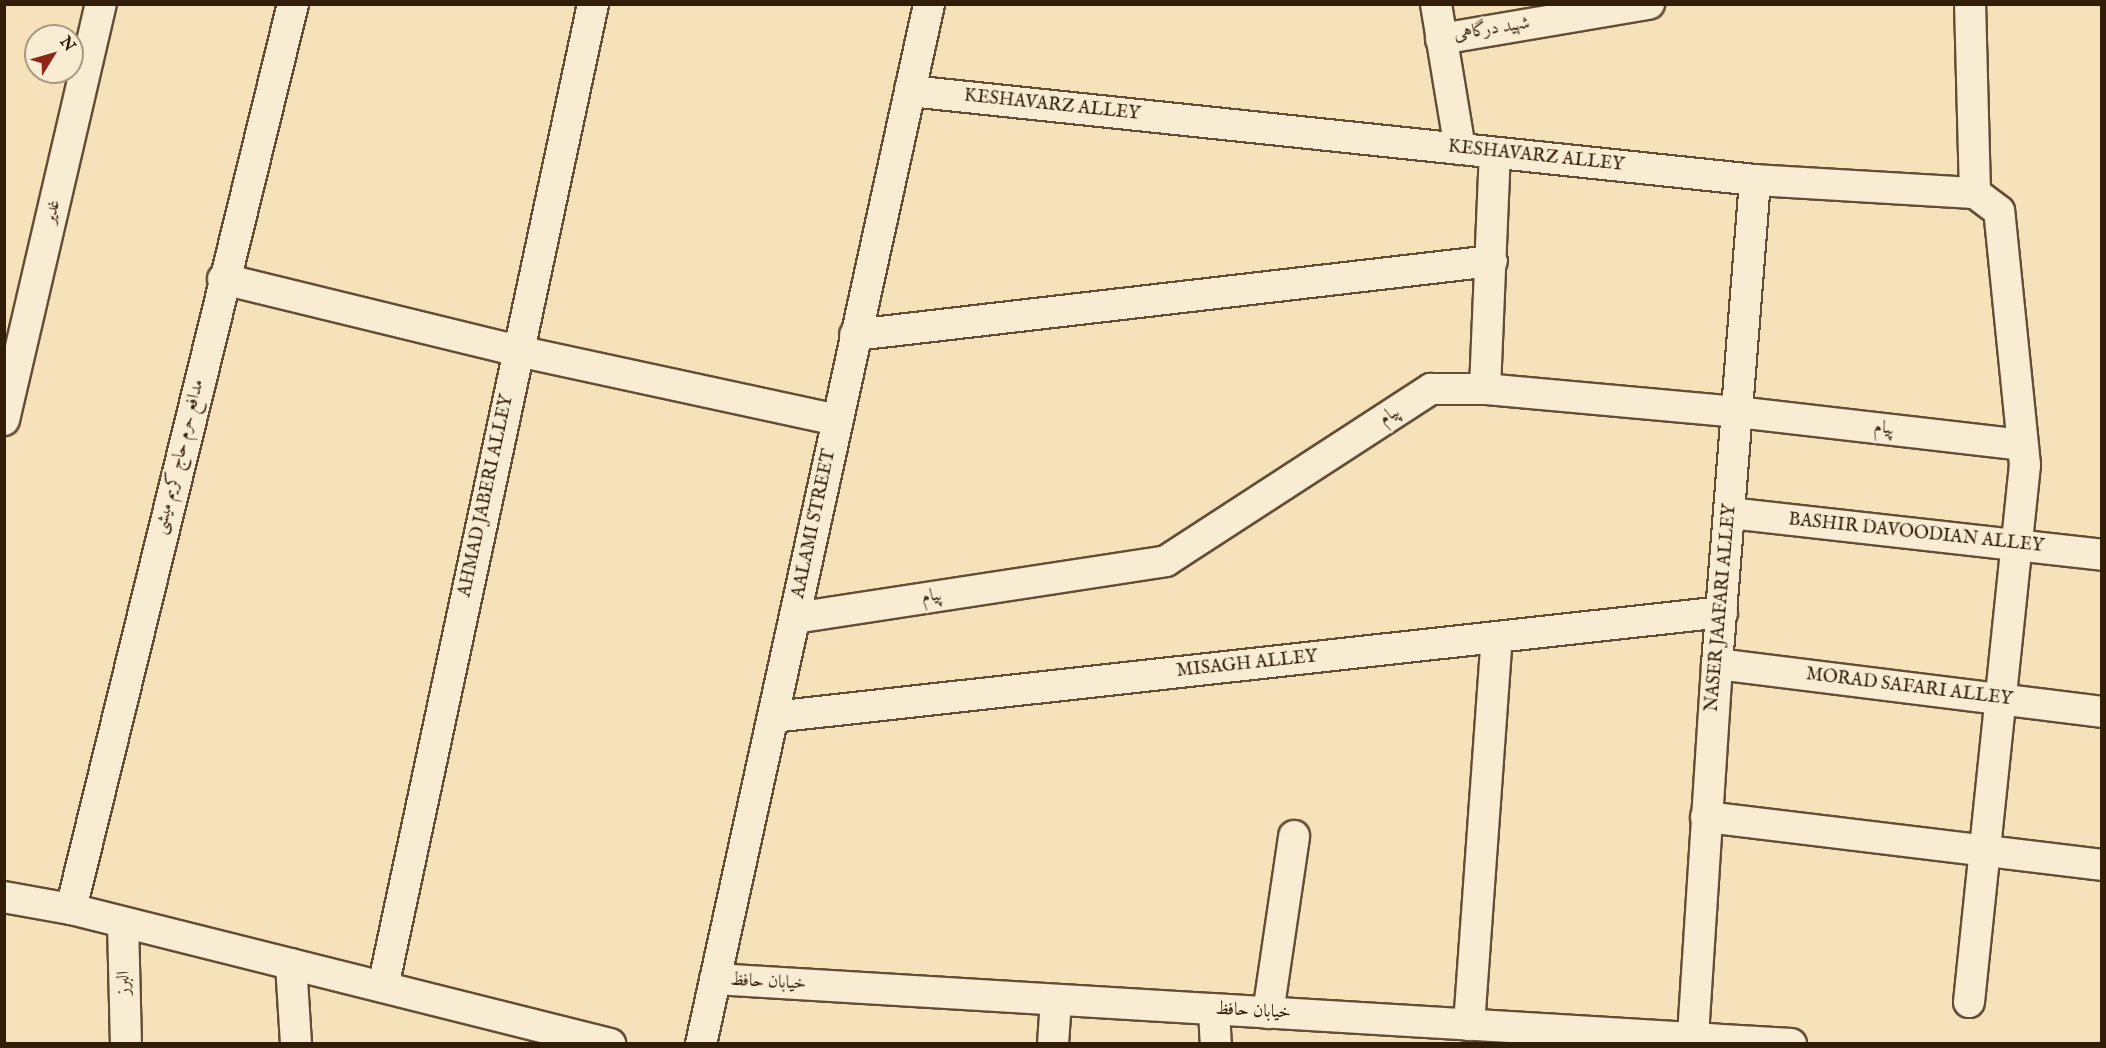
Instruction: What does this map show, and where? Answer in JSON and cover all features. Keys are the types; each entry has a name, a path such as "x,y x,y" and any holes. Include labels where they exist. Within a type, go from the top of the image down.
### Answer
{"street":[{"name":"غدیر","path":"4,420 101,4"},
{"name":"مدافع حرم حاج کریم میشی","path":"70,909 223,279 293,4"},
{"name":"AHMAD JABERI ALLEY","path":"383,987 593,4"},
{"name":"AALAMI STREET","path":"702,1044 929,4"},
{"path":"1436,4 1460,149"},
{"name":"شهید درگاهی","path":"1442,39 1649,4"},
{"path":"1969,1002 2025,465 1999,211 1975,193 1970,4"},
{"name":"KESHAVARZ ALLEY","path":"910,91 1755,180 1975,193"},
{"path":"1485,389 1495,154"},
{"name":"NASER JAAFARI ALLEY","path":"1693,1036 1717,664 1755,180"},
{"path":"855,335 1492,261"},
{"path":"223,279 518,351 838,420"},
{"name":"پیام","path":"795,618 1166,561 1431,389 1485,389 1738,411 2022,445"},
{"name":"BASHIR DAVOODIAN ALLEY","path":"1730,513 2102,555"},
{"name":"MISAGH ALLEY","path":"773,717 1722,612"},
{"path":"1469,1025 1497,638"},
{"name":"MORAD SAFARI ALLEY","path":"1717,664 2102,712"},
{"path":"1706,817 2102,865"},
{"path":"1268,1013 1293,836"},
{"path":"4,897 70,909 610,1044"},
{"name":"البرز","path":"123,922 126,1044"},
{"path":"291,964 296,1044"},
{"name":"خیابان حافظ","path":"716,980 1469,1025 1587,1039 1693,1036 1791,1044"},
{"path":"1053,1044 1056,1000"},
{"path":"1214,1010 1216,1044"}]}
